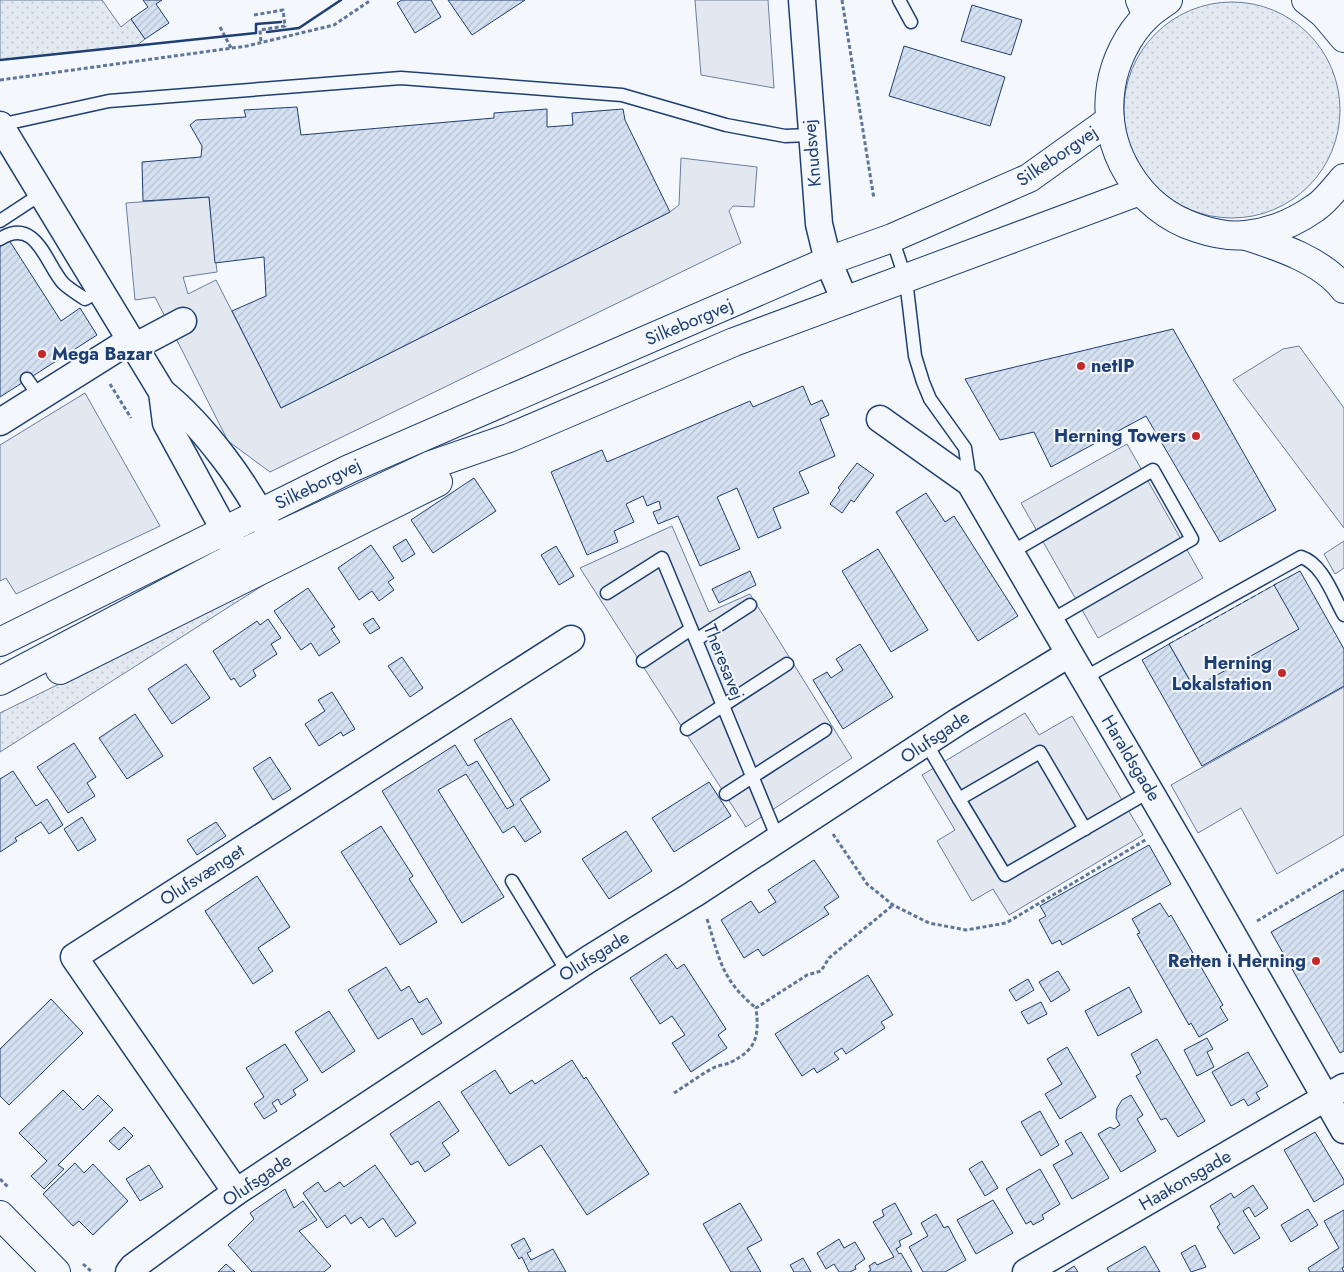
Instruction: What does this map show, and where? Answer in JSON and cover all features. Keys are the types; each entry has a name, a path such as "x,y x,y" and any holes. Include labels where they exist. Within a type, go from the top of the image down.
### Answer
{"main road":[{"path":"1152,5 1125,47 1113,75 1109,97 1110,120 1115,145 1125,169 1140,191 1154,205 1187,225 1225,235 1244,235 1283,227 1317,208 1344,178"},
{"path":"1325,6 1344,38"},
{"name":"Silkeborgvej","path":"0,642 349,469 828,261 892,238 1029,178 1110,120"},
{"name":"Silkeborgvej","path":"0,681 238,555 431,465 509,438 734,342 906,280 1052,222 1140,191"},
{"path":"1244,235 1293,252 1338,281 1344,289"},
{"name":"Silkeborgvej","path":"0,700 436,483 509,438"},
{"path":"0,1215 56,1272"}],"street":[{"name":"Knudsvej","path":"802,0 810,135 819,224 828,261 845,302"},
{"name":"Silkeborgvej","path":"0,125 162,392 182,409 249,492 273,539"},
{"path":"0,422 33,388 183,321"},
{"name":"Silkeborgvej","path":"162,392 166,423 238,555"},
{"name":"Haraldsgade","path":"880,419 970,483 1068,654 1150,791 1335,1092 1344,1130"},
{"name":"Olufsvænget","path":"236,1192 74,957 571,639"},
{"name":"Olufsgade","path":"129,1272 133,1267 236,1192 568,973 694,894 959,720 1068,654"},
{"name":"Haakonsgade","path":"1026,1272 1335,1092"}],"lane":[{"path":"899,0 910,22"},
{"path":"0,125 109,101 401,78 622,95 726,125 785,136 810,135"},
{"path":"0,221 41,194"},
{"path":"0,240 14,233 22,234 41,246 63,283 85,299 100,291"},
{"path":"892,238 906,280 915,356 922,382 930,399 965,448 970,483"},
{"path":"1010,553 1152,470 1168,496 1192,539 1050,621"},
{"path":"1084,678 1301,557 1309,560 1317,567 1344,615"},
{"name":"Theresavej","path":"607,593 662,558 778,839"},
{"path":"643,661 750,605"},
{"path":"687,729 787,664"},
{"path":"726,794 825,730"},
{"path":"926,743 1005,875 1150,791"},
{"path":"959,799 1040,752 1085,829"},
{"path":"512,881 568,973"}],"path":[{"path":"0,80 261,43 334,25 370,0"},
{"path":"842,0 874,199"},
{"path":"254,15 283,10 285,26 260,30 261,43"},
{"path":"220,27 231,48"},
{"path":"96,361 131,418"},
{"path":"1257,920 1344,869"},
{"path":"674,1093 715,1067 729,1064 741,1057 752,1046 758,1031 756,1008 738,994 725,976 715,950 708,920 694,894"},
{"path":"756,1008 807,975 821,971 829,958 892,905"}],"shaded area":[{"path":"0,0 102,0 121,27 131,19 145,39 136,46 0,60"},
{"path":"695,0 768,0 774,88 701,75"},
{"path":"1232,2 1263,7 1283,15 1308,34 1327,59 1335,79 1340,110 1335,141 1327,161 1308,186 1283,205 1263,213 1232,218 1201,213 1181,205 1156,186 1137,161 1129,141 1124,110 1129,79 1137,59 1156,34 1181,15 1201,7"},
{"path":"681,158 757,167 754,207 733,206 729,211 741,243 270,472 228,441 155,297 135,300 126,203 209,197 217,272 183,277 188,294 216,280 281,408 670,212 679,205"},
{"path":"1299,346 1344,408 1344,528 1233,380 1283,349"},
{"path":"85,393 160,526 16,594 6,578 0,581 0,445"},
{"path":"1127,444 1203,578 1098,638 1021,503"},
{"path":"672,526 709,612 750,594 852,758 746,827 580,568"},
{"path":"1344,541 1344,568 1335,574 1324,554"},
{"path":"273,579 0,752 0,713"},
{"path":"1276,584 1301,629 1195,689 1169,644"},
{"path":"1344,687 1344,835 1277,874 1241,808 1198,833 1171,785"},
{"path":"1025,713 1039,735 1072,716 1143,835 1009,915 993,889 972,901 937,841 955,830 922,775"}],"building":[{"path":"143,0 162,0 156,4 169,23 145,39 131,19 148,7"},
{"path":"402,0 431,0 441,17 415,33 397,3"},
{"path":"448,0 525,0 472,35"},
{"path":"972,5 1022,20 1011,55 961,41"},
{"path":"904,46 1005,77 990,126 889,96"},
{"path":"297,107 301,135 494,118 494,113 547,109 547,127 573,125 572,113 623,109 625,120 670,212 281,408 232,311 266,296 264,257 215,263 209,197 143,201 142,162 201,157 202,146 190,125 196,120 246,117 244,110"},
{"path":"9,240 61,321 80,308 97,335 0,397 0,246"},
{"name":"Herning Towers","path":"1173,329 1276,510 1220,542 1146,416 1051,467 1034,432 1000,440 965,379"},
{"path":"803,386 811,405 822,400 829,415 820,419 835,456 799,472 809,493 773,508 781,528 758,538 737,488 717,497 740,549 700,566 678,516 658,524 653,512 661,509 659,501 647,506 643,496 626,504 634,522 614,531 618,542 587,555 551,472 602,450 607,462 750,401 753,407"},
{"path":"857,463 874,475 854,502 851,500 842,513 830,504 840,490 838,488"},
{"path":"474,478 496,511 433,553 411,520"},
{"path":"926,493 945,522 954,516 1018,616 978,641 896,512"},
{"path":"406,539 415,554 402,562 393,547"},
{"path":"371,545 394,578 388,582 394,590 379,601 372,591 359,600 338,568"},
{"path":"556,546 574,576 559,585 541,555"},
{"path":"878,549 928,630 891,652 842,571"},
{"path":"750,571 756,585 719,603 712,589"},
{"name":"Herning Lokalstation","path":"1300,571 1344,649 1344,686 1202,766 1142,660 1169,644 1194,688 1299,629 1274,585"},
{"path":"308,588 335,627 331,629 340,642 319,656 311,643 301,650 274,611"},
{"path":"373,618 380,628 370,634 363,624"},
{"path":"268,619 281,638 271,644 277,654 253,670 256,676 240,687 234,678 231,680 213,651 257,621 260,625"},
{"path":"860,644 893,697 843,729 813,680 827,672 831,678 843,670 836,659"},
{"path":"402,657 423,688 410,697 388,666"},
{"path":"186,664 210,698 172,724 148,689"},
{"path":"332,692 355,729 343,736 341,732 319,746 305,724 325,711 318,700"},
{"path":"135,714 163,756 127,779 99,738"},
{"path":"511,718 550,780 520,799 541,832 525,842 514,826 503,833 466,774 438,790 504,897 462,923 382,791 455,745 468,766 477,761 507,809 514,805 474,740"},
{"path":"74,743 96,777 87,783 95,796 68,813 37,767"},
{"path":"270,757 291,789 273,800 253,768"},
{"path":"13,771 36,806 47,799 63,825 49,834 41,822 15,838 17,841 0,852 0,779"},
{"path":"709,782 731,816 674,852 652,818"},
{"path":"82,817 96,840 78,851 64,829"},
{"path":"216,822 226,836 197,855 187,840"},
{"path":"381,826 413,876 409,879 437,922 400,945 341,852"},
{"path":"626,831 652,871 609,899 582,859"},
{"path":"1149,845 1171,884 1062,945 1060,940 1052,944 1039,920 1046,916 1040,906"},
{"path":"814,860 839,897 824,907 829,914 763,956 758,949 744,958 721,920 751,901 759,913 776,902 768,890"},
{"path":"257,876 290,927 258,948 273,971 253,984 205,911"},
{"name":"Retten i Herning","path":"1344,890 1344,1051 1340,1053 1271,932"},
{"path":"1160,903 1169,917 1171,915 1223,1005 1220,1007 1228,1020 1199,1037 1191,1023 1189,1025 1137,934 1140,933 1132,919"},
{"path":"666,954 677,969 684,964 726,1029 718,1035 727,1048 691,1072 672,1043 685,1035 672,1016 660,1024 630,978"},
{"path":"386,967 401,991 409,986 419,1003 427,998 442,1023 422,1035 412,1018 378,1039 348,990"},
{"path":"1058,971 1070,990 1051,1002 1039,982"},
{"path":"868,975 893,1015 881,1022 885,1028 846,1054 842,1048 834,1053 839,1059 817,1073 814,1068 802,1076 775,1034"},
{"path":"1028,979 1034,990 1016,1001 1009,990"},
{"path":"1129,987 1142,1012 1098,1036 1085,1011"},
{"path":"51,999 83,1033 9,1105 0,1096 0,1049"},
{"path":"1041,1002 1047,1014 1028,1024 1021,1012"},
{"path":"329,1011 355,1051 322,1073 295,1032"},
{"path":"1207,1038 1213,1049 1207,1052 1214,1067 1197,1076 1184,1050"},
{"path":"1157,1039 1205,1121 1178,1137 1166,1118 1161,1120 1136,1076 1141,1073 1131,1054"},
{"path":"285,1044 308,1080 293,1090 296,1095 281,1105 278,1099 272,1103 277,1111 264,1119 254,1104 264,1097 246,1068"},
{"path":"1067,1047 1096,1097 1060,1119 1045,1094 1062,1084 1047,1059"},
{"path":"1248,1052 1268,1086 1256,1093 1260,1099 1248,1106 1244,1099 1231,1106 1212,1072"},
{"path":"572,1060 584,1079 586,1077 649,1174 587,1215 541,1145 509,1166 461,1092 495,1070 510,1094 532,1080 535,1084"},
{"path":"63,1090 83,1110 98,1095 113,1110 58,1165 64,1169 44,1189 31,1176 47,1161 19,1133"},
{"path":"1131,1095 1143,1115 1137,1119 1156,1151 1121,1172 1098,1134 1110,1127 1114,1129 1120,1125 1116,1118 1117,1108 1122,1100"},
{"path":"439,1101 459,1131 442,1143 450,1155 425,1172 418,1161 411,1165 390,1134"},
{"path":"1040,1111 1059,1145 1041,1156 1021,1122"},
{"path":"124,1127 133,1136 119,1150 109,1141"},
{"path":"1081,1132 1109,1178 1072,1199 1053,1165 1073,1154 1065,1141"},
{"path":"1315,1132 1344,1180 1344,1184 1314,1202 1284,1150"},
{"path":"982,1161 998,1188 985,1196 969,1169"},
{"path":"75,1163 84,1173 93,1164 128,1201 93,1235 79,1221 73,1226 43,1194"},
{"path":"149,1165 163,1187 140,1201 126,1179"},
{"path":"375,1165 416,1223 396,1237 383,1218 369,1228 361,1217 351,1224 345,1215 327,1228 303,1193 318,1182 325,1192 340,1182 344,1187"},
{"path":"1040,1169 1060,1204 1042,1215 1044,1219 1033,1225 1031,1221 1026,1224 1006,1189"},
{"path":"1253,1185 1268,1208 1255,1217 1249,1207 1243,1211 1260,1238 1234,1254 1217,1227 1220,1224 1210,1206 1231,1193 1234,1198"},
{"path":"285,1189 294,1208 303,1201 317,1220 299,1231 331,1266 324,1272 252,1272 228,1245 254,1219 250,1213"},
{"path":"993,1200 1013,1233 976,1254 957,1220"},
{"path":"740,1203 762,1240 747,1248 761,1272 731,1272 703,1224"},
{"path":"895,1203 912,1234 899,1241 901,1246 896,1249 899,1254 901,1253 912,1272 868,1272 871,1270 869,1266 875,1262 877,1265 894,1257 873,1222 884,1216 882,1210"},
{"path":"1308,1209 1318,1225 1291,1242 1281,1225"},
{"path":"1344,1210 1344,1267 1342,1268 1344,1272 1310,1272 1308,1268 1339,1248 1324,1221"},
{"path":"936,1214 944,1228 948,1226 966,1260 945,1272 923,1272 909,1247 928,1236 921,1223"},
{"path":"524,1238 531,1251 527,1253 531,1260 553,1249 566,1272 529,1272 522,1257 519,1259 511,1245"},
{"path":"839,1239 844,1248 855,1242 865,1259 855,1266 856,1269 850,1272 839,1272 834,1264 826,1269 817,1253"},
{"path":"1195,1245 1206,1267 1191,1272 1181,1253"},
{"path":"1145,1246 1160,1272 1109,1272 1107,1268"},
{"path":"803,1258 811,1272 794,1272 790,1265"},
{"path":"226,1264 235,1272 218,1272"},
{"path":"1074,1266 1078,1272 1065,1272"}],"fence":[{"path":"1169,644 1276,584"}],"wall":[{"path":"267,32 299,28 341,0"},
{"path":"0,60 256,33 256,24 281,22"}],"place":[{"name":"Mega Bazar","path":"42,354"},
{"name":"netIP","path":"1081,366"},
{"name":"Herning Towers","path":"1196,436"},
{"name":"Herning Lokalstation","path":"1282,673"},
{"name":"Retten i Herning","path":"1316,961"}]}
